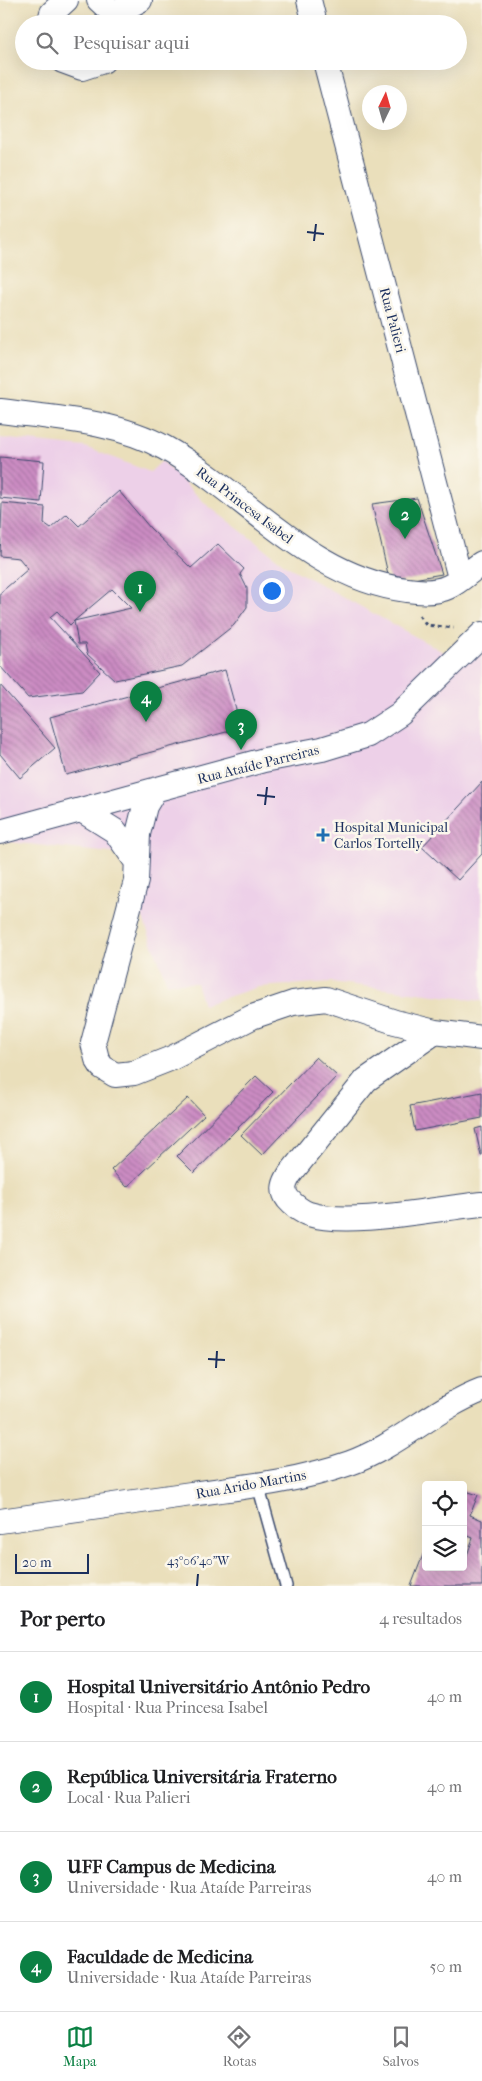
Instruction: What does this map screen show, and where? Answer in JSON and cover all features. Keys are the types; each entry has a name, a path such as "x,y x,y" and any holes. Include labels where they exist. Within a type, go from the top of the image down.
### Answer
{"street":[{"path":"51,15 66,0"},
{"path":"110,13 140,0"},
{"path":"309,0 313,15"},
{"name":"Rua Palieri","path":"327,70 460,578"},
{"name":"Rua Princesa Isabel","path":"0,411 84,421 136,435 164,447 190,464 288,539 360,577 391,588 425,592 448,587 482,562"},
{"name":"Rua Ataíde Parreiras","path":"0,832 83,811 264,760 322,749 368,734 400,714 473,632"},
{"path":"154,791 145,806 136,861 136,881 128,917 93,1043 97,1060 102,1067 115,1074 134,1073 172,1058 252,1017 293,1004 326,998 395,1022 435,1032 482,1038"},
{"path":"83,811 115,830 136,861"},
{"path":"435,1032 366,1080 285,1182 285,1195 292,1204 308,1214 334,1218 482,1204"},
{"name":"Rua Arido Martins","path":"0,1521 258,1485 311,1474 350,1463 384,1449 443,1410 482,1390"}],"lane":[{"path":"258,1485 286,1586"}],"path":[{"path":"425,592 419,616 426,625 473,632"}],"shaded area":[{"path":"0,438 85,447 150,472 162,461 207,505 287,566 456,659 482,644 482,1001 331,982 258,987 203,1005 196,983 167,983 119,854 0,841"}],"building":[{"path":"0,457 44,461 41,502 0,498"},
{"path":"119,491 150,528 191,568 218,544 244,569 240,574 247,588 247,607 234,625 182,666 115,680 87,654 85,644 78,644 74,621 70,625 57,611 50,617 100,672 82,691 28,698 0,666 0,593 28,569 19,558 0,556 2,503 45,507 44,523 51,528 67,514 79,526","holes":["112,589 131,608 74,621"]},
{"path":"417,498 442,574 390,583 372,504"},
{"path":"225,670 241,728 66,775 50,717"},
{"path":"0,685 55,748 20,778 0,754"},
{"path":"482,782 482,854 458,880 422,847"},
{"path":"316,1057 337,1076 262,1155 241,1135"},
{"path":"256,1076 273,1092 194,1173 177,1156"},
{"path":"482,1092 482,1118 415,1131 410,1106"},
{"path":"188,1098 204,1115 127,1187 111,1170"},
{"path":"482,1127 482,1155 481,1155 475,1129"},
{"path":"467,1491 478,1495 470,1515 482,1520 482,1586 411,1586 422,1557 422,1571 467,1571 467,1555 473,1538 467,1536"}],"place":[{"name":"República Universitária Fraterno","path":"405,539"},
{"name":"Hospital Universitário Antônio Pedro","path":"140,612"},
{"name":"Faculdade de Medicina","path":"146,722"},
{"name":"UFF Campus de Medicina","path":"241,750"},
{"name":"Hospital Municipal Carlos Tortelly","path":"323,835"}]}
